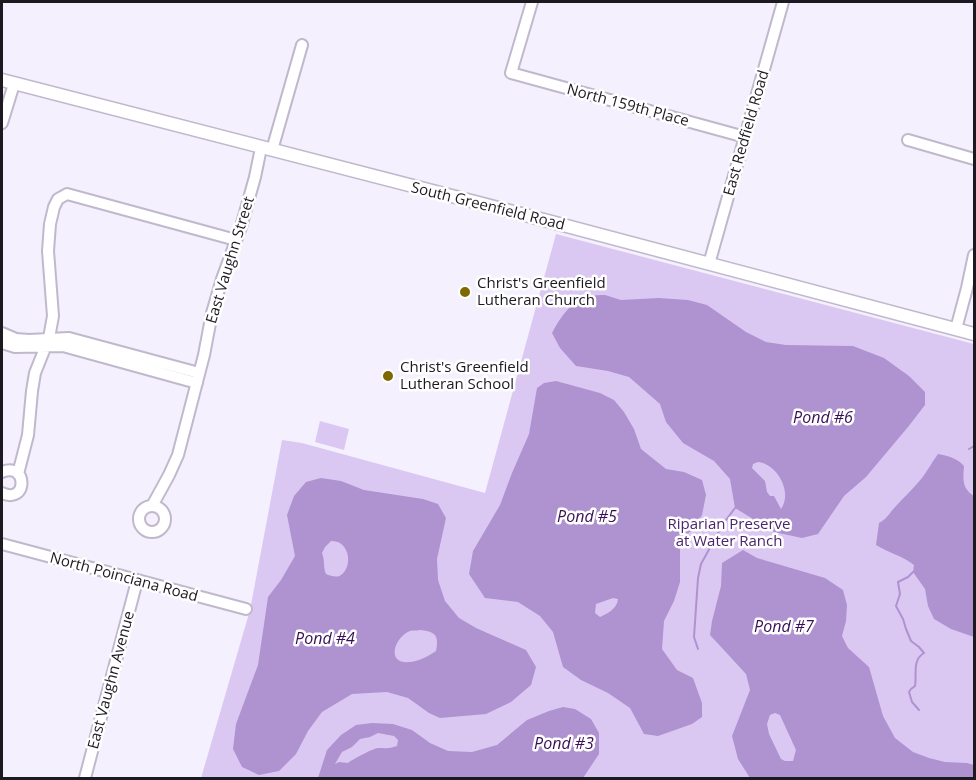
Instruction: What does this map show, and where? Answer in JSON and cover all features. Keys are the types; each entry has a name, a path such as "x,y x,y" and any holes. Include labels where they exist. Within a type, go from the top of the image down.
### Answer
{"main road":[{"name":"South Greenfield Road","path":"8,82 975,334"}],"street":[{"name":"North 159th Place","path":"532,2 511,73 745,137"},
{"name":"East Redfield Road","path":"709,264 783,2"},
{"name":"East Vaughn Street","path":"152,506 169,476 177,455 204,355 212,313 255,177 302,45"},
{"path":"2,123 8,82"},
{"path":"908,140 975,159"},
{"path":"18,474 28,435 35,373 42,359 53,316 48,251 50,224 58,199 67,194 236,240"},
{"path":"956,329 975,255"},
{"path":"2,333 16,339 47,342"},
{"path":"2,344 15,347 69,338 198,378"},
{"path":"2,472 13,470 18,474 22,484 18,491 11,495 2,493"},
{"name":"North Poinciana Road","path":"2,544 246,609"},
{"name":"East Vaughn Avenue","path":"85,778 137,581"}],"green space":[{"name":"Riparian Preserve at Water Ranch","path":"556,234 974,344 974,778 201,778 250,610 282,440 302,443 485,493"},
{"path":"320,421 349,429 344,450 315,442"}],"water":[{"name":"Pond #6","path":"605,295 621,300 659,298 688,300 707,305 746,332 766,342 786,345 853,346 884,358 909,376 925,392 925,405 866,477 844,496 818,534 802,538 774,532 735,508 730,479 714,461 683,443 666,422 660,404 629,377 576,366 560,348 552,333 567,310 584,298","holes":["758,462 777,473 784,487 785,495 781,509 774,496 770,496 767,492 765,481 752,468 753,464"]},
{"name":"Pond #5","path":"556,381 600,393 614,400 634,429 641,449 666,469 684,472 702,480 706,495 702,515 693,529 680,541 680,582 664,621 662,649 677,670 693,678 702,703 702,717 692,724 658,736 644,734 630,708 563,667 553,632 540,616 518,602 485,598 469,574 473,551 500,505 529,434 537,388 544,383","holes":["613,598 618,599 614,608 609,612 600,617 595,613 596,604"]},
{"path":"938,454 955,459 964,466 964,483 967,490 974,496 974,637 951,629 934,619 928,606 925,589 913,572 914,565 876,545 879,523 919,482"},
{"name":"Pond #4","path":"321,478 341,481 364,490 423,499 438,504 446,518 437,559 438,580 445,601 459,618 526,650 536,667 531,685 511,702 486,714 440,718 408,698 387,692 352,694 322,712 308,731 296,754 279,771 259,775 242,767 233,749 236,724 258,665 268,597 295,556 287,515 294,496 306,482","holes":["331,541 342,545 348,555 345,571 338,576 326,574 322,553","420,630 435,635 436,651 419,660 400,661 396,658 395,652 399,640 410,631"]},
{"name":"Pond #7","path":"743,550 757,558 825,578 843,590 847,605 842,636 848,648 869,667 883,716 895,738 913,752 929,758 974,765 974,778 750,778 738,759 732,736 750,690 746,674 710,635 721,586 722,563","holes":["775,713 780,715 796,750 793,761 781,759 769,734 767,724 770,715"]},
{"name":"Pond #3","path":"563,707 575,709 591,719 599,733 599,754 583,778 318,778 327,750 341,735 356,725 393,724 412,730 430,743 448,751 472,752 497,745 527,720","holes":["378,733 394,736 398,740 397,746 376,749 348,763 335,764 342,752 352,747 360,739"]}],"waterway":[{"path":"969,449 974,446"},
{"path":"698,649 694,637 701,564 723,524 735,508"},
{"path":"913,572 898,582 900,594 896,606 911,641 924,653 918,659 915,686 909,692 912,702 919,710"}],"place":[{"name":"Christ's Greenfield Lutheran Church","path":"465,292"},
{"name":"Christ's Greenfield Lutheran School","path":"388,376"}]}
